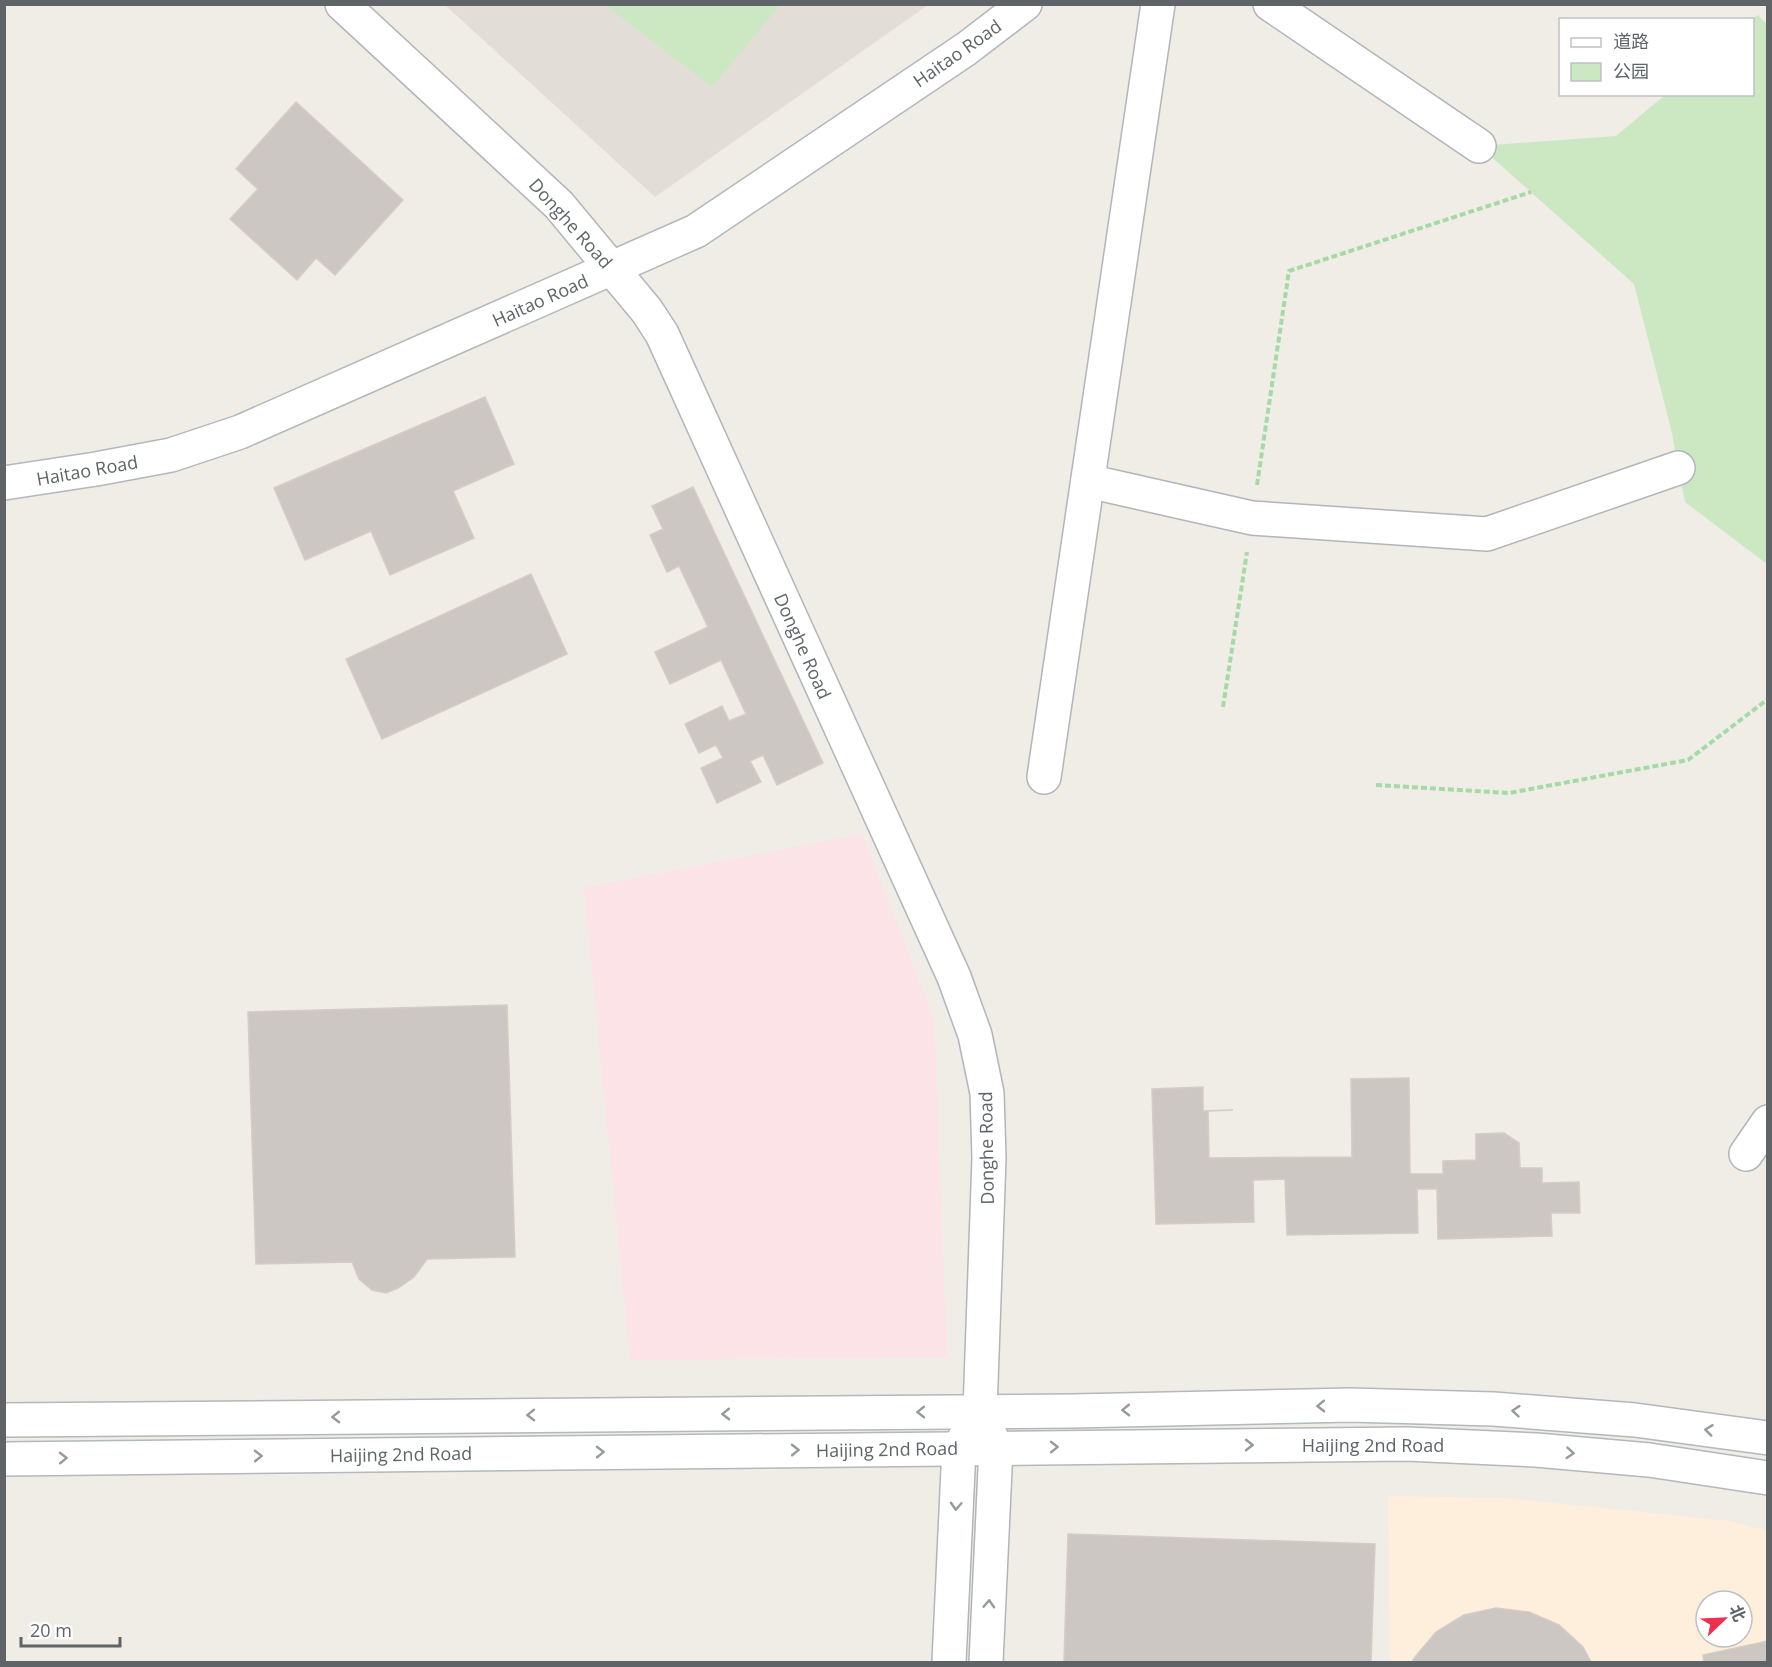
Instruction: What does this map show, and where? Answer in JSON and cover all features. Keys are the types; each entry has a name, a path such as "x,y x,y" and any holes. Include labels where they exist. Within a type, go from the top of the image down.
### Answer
{"street":[{"name":"Donghe Road","path":"342,4 559,205 647,311 662,334 954,977 975,1035 987,1093 989,1158 980,1411 996,1448 987,1662"},
{"name":"Haitao Road","path":"4,483 171,455 240,432 696,231 966,49 1025,4"},
{"path":"1044,777 1158,4"},
{"path":"1270,4 1479,146"},
{"path":"1088,481 1252,519 1487,534 1678,468"},
{"path":"1746,1154 1767,1122"},
{"name":"Haijing 2nd Road","path":"4,1420 980,1411 1350,1405 1493,1409 1635,1420 1767,1438"},
{"name":"Donghe Road","path":"949,1662 959,1448 980,1411"},
{"name":"Haijing 2nd Road","path":"4,1458 1407,1444 1536,1449 1649,1460 1767,1478"}],"path":[{"path":"1223,707 1289,271 1531,192"},
{"path":"1376,785 1509,793 1688,760 1767,699"}],"shaded area":[{"path":"445,5 928,5 655,197"},
{"path":"862,834 934,1019 947,1357 630,1360 584,888"},
{"path":"1388,1496 1506,1498 1730,1521 1767,1531 1767,1662 1390,1662"}],"green space":[{"path":"605,5 780,5 712,87"},
{"path":"1758,15 1767,24 1767,564 1685,502 1672,433 1634,284 1479,146 1616,136 1664,96 1754,96 1754,18"}],"building":[{"path":"296,102 403,200 335,275 316,258 297,280 230,219 258,189 236,169"},
{"path":"485,397 514,464 453,491 474,538 390,575 371,531 305,560 274,488"},
{"path":"693,487 823,763 777,785 763,755 750,761 761,782 717,803 701,768 723,758 716,745 699,753 685,724 722,706 729,721 746,714 721,660 670,684 655,652 708,627 679,566 667,572 650,535 663,529 652,506"},
{"path":"531,574 567,654 382,739 346,659"},
{"path":"507,1005 515,1257 427,1259 414,1277 386,1293 372,1290 359,1279 352,1262 256,1264 248,1012"},
{"path":"1409,1078 1410,1174 1443,1174 1443,1161 1476,1160 1476,1134 1504,1133 1519,1143 1520,1168 1542,1168 1542,1183 1579,1182 1580,1213 1551,1213 1552,1236 1438,1239 1437,1189 1417,1189 1418,1233 1287,1235 1285,1179 1253,1180 1254,1222 1156,1224 1152,1089 1203,1087 1203,1111 1233,1110 1208,1111 1209,1158 1352,1157 1351,1079"},
{"path":"1068,1534 1375,1544 1371,1662 1064,1662"},
{"path":"1496,1608 1529,1612 1559,1625 1583,1647 1591,1662 1412,1662 1436,1632 1464,1615"},
{"path":"1768,1641 1768,1662 1704,1662 1703,1655 1731,1649 1754,1649 1754,1644"}]}
